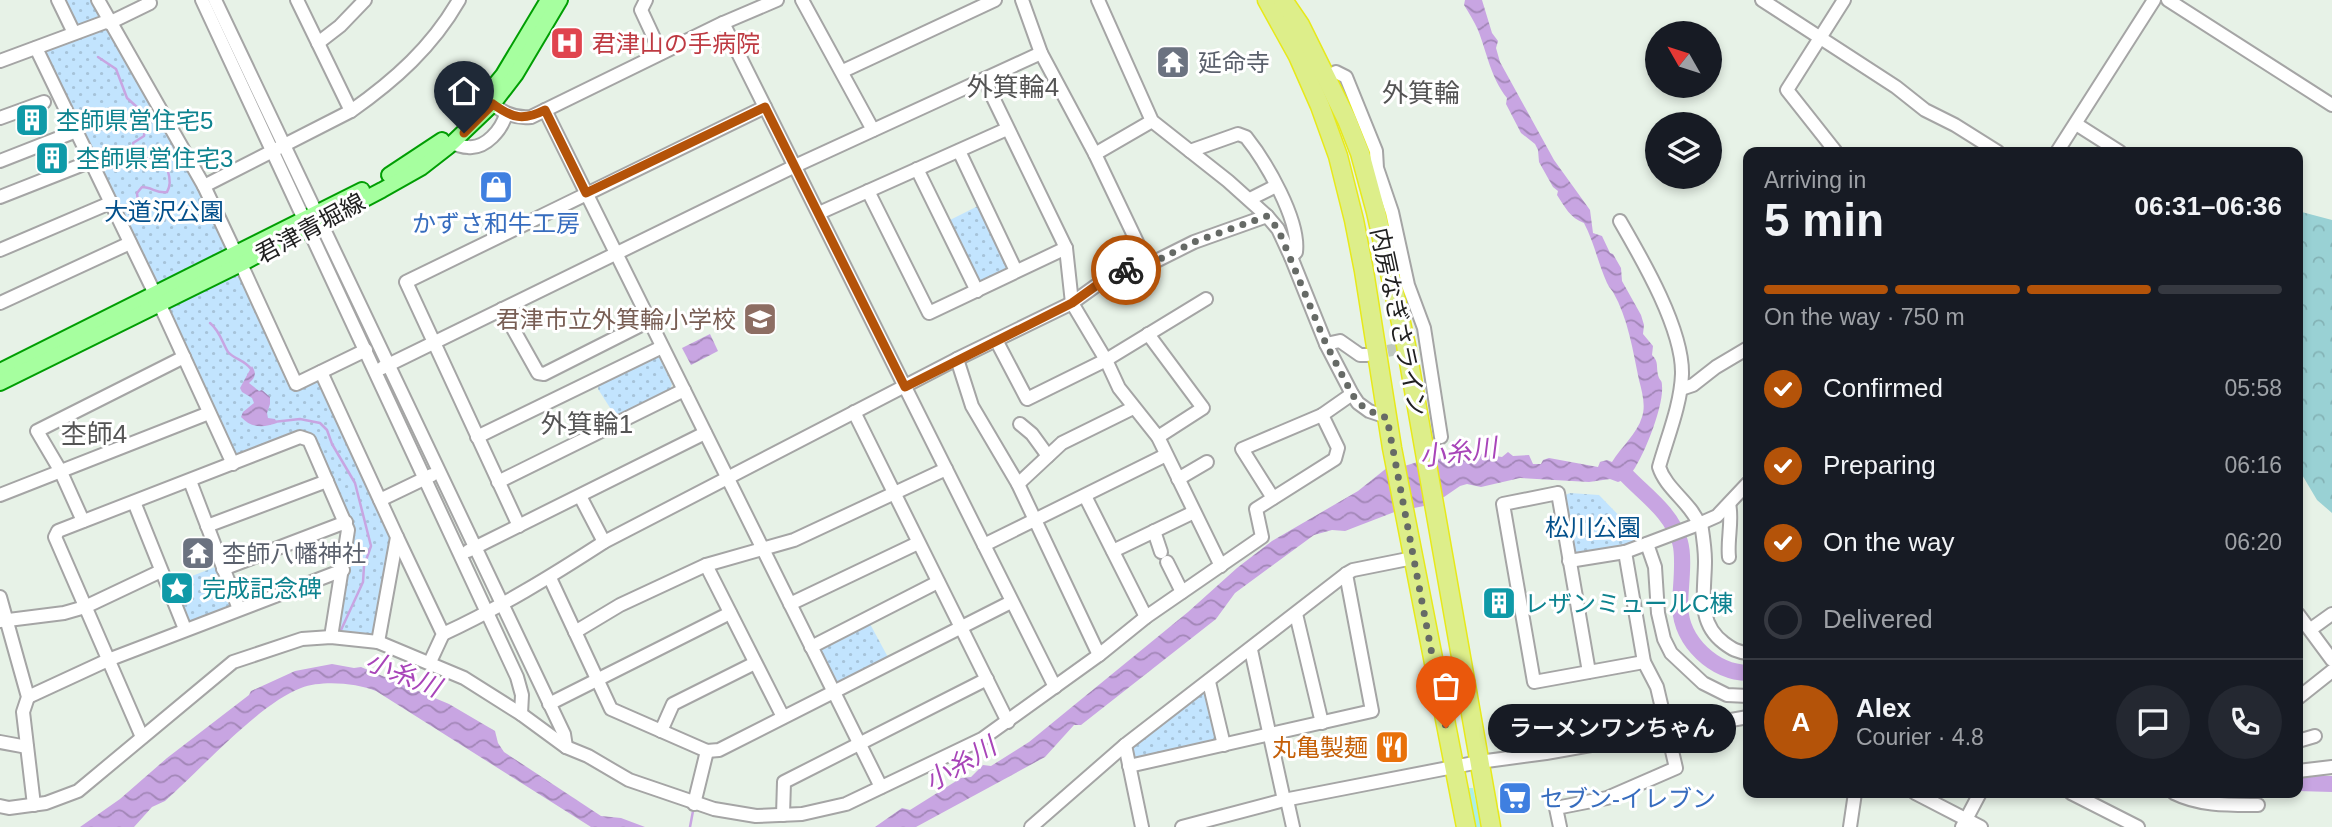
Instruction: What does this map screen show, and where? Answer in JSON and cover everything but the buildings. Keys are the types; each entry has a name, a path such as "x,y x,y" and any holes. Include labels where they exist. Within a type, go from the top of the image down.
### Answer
{"highway":[{"name":"内房なぎさライン","path":"1267,0 1298,56 1338,156 1364,271 1392,448 1466,827"},
{"name":"内房なぎさライン","path":"1283,0 1300,25 1348,120 1396,265 1421,437 1491,827"}],"main road":[{"name":"君津青堀線","path":"312,221 415,159 489,101 548,0"},
{"name":"君津青堀線","path":"0,383 157,300 421,167 451,144 516,74 560,0"},
{"name":"君津青堀線","path":"0,371 157,300"}],"street":[{"path":"58,0 74,33"},
{"path":"98,0 108,22 204,186 296,384 366,351"},
{"path":"0,61 108,22 150,3 148,0"},
{"path":"202,0 278,147"},
{"path":"215,0 312,221 382,368 439,472 564,734 566,747"},
{"path":"318,43 340,26 365,0"},
{"path":"204,186 351,111 409,66 442,26 459,0"},
{"path":"646,0 640,10 661,53"},
{"path":"489,101 506,114 519,118 531,117 723,23 777,0"},
{"path":"802,0 873,130"},
{"path":"843,72 995,0"},
{"path":"1021,0 1041,53 1095,154 1147,263"},
{"path":"1098,0 1152,121 1250,199 1278,229 1292,257 1326,344 1352,394 1358,403 1387,418"},
{"path":"1762,0 1896,87 1925,110 1990,147"},
{"path":"1832,147 1787,90 1844,0"},
{"path":"2060,147 2154,0"},
{"path":"2168,0 2332,105"},
{"path":"300,2 351,111"},
{"path":"723,23 1055,687"},
{"path":"36,48 233,464"},
{"path":"382,368 795,166 1041,53"},
{"path":"984,79 1066,248 1072,303 1118,388 1158,437 1221,565"},
{"path":"0,118 44,102"},
{"path":"519,526 406,282 765,107"},
{"path":"545,110 881,787"},
{"path":"451,144 471,148 484,142 499,131 506,114"},
{"path":"1095,154 1152,121"},
{"path":"2076,124 2112,147"},
{"path":"818,213 1007,128"},
{"path":"0,161 74,132"},
{"path":"1190,151 1241,134 1254,147 1276,186 1296,232 1296,252 1292,257"},
{"path":"959,151 1016,271"},
{"path":"0,197 89,162"},
{"path":"918,169 977,290"},
{"path":"1250,199 1276,186"},
{"path":"868,191 929,313 1066,248"},
{"path":"0,250 110,203"},
{"path":"430,662 443,634 550,578 604,542 957,359 1072,303 1097,285 1135,265 1156,261 1194,242 1267,216"},
{"path":"312,221 366,351 382,368 426,478 517,677 522,695 521,714"},
{"path":"1620,221 1656,286 1679,351 1681,389 1659,467 1668,483 1691,509 1697,524 1705,554 1703,603 1707,625 1735,652 1743,653"},
{"path":"0,303 130,243"},
{"path":"1396,265 1408,285 1424,328 1420,345 1441,436"},
{"path":"996,340 1027,399 1105,360 1206,299"},
{"path":"502,309 538,373 544,373 649,321"},
{"path":"1148,334 1203,408 1158,437"},
{"path":"1326,344 1340,341 1360,355 1367,355"},
{"path":"477,437 662,346"},
{"path":"1681,389 1693,385 1743,351"},
{"path":"83,521 60,470 37,431 184,357"},
{"path":"957,359 972,406 1018,484 1099,655"},
{"path":"321,372 443,634"},
{"path":"498,482 684,390"},
{"path":"1273,498 1242,449 1322,415 1352,394"},
{"path":"1018,484 1062,443 1133,408"},
{"path":"854,412 1008,722"},
{"path":"0,495 209,413"},
{"path":"0,806 9,808 46,803 78,791 233,662 302,639 331,637 378,642 430,662 464,678 521,714 566,747 588,756 629,780 694,804 756,816 802,814 846,804 934,764 1008,722 1146,617 1262,537 1256,509 1335,459 1338,454 1338,448 1322,415"},
{"path":"1020,424 1032,433 1048,456"},
{"path":"460,555 705,433"},
{"path":"142,737 55,537 58,531 300,437 309,440 348,530 331,637"},
{"path":"984,545 1166,455"},
{"path":"1178,479 1207,462"},
{"path":"575,632 621,605 706,565 794,540 946,469"},
{"path":"380,500 439,472"},
{"path":"191,481 239,609"},
{"path":"208,526 327,481"},
{"path":"1569,561 1625,552 1717,516 1743,490"},
{"path":"1589,673 1558,493 1503,504 1534,682 1589,673 1644,662"},
{"path":"580,496 604,542"},
{"path":"1085,496 1146,617"},
{"path":"134,502 184,629"},
{"path":"1729,504 1729,557"},
{"path":"1112,551 1194,512"},
{"path":"223,569 346,522"},
{"path":"1154,531 1182,592"},
{"path":"378,642 397,537"},
{"path":"1650,542 1658,613 1664,639 1671,653 1703,683 1727,695 1743,696"},
{"path":"790,604 918,543"},
{"path":"1560,827 1556,808 1606,798 1676,768 1657,687 1644,662 1625,552"},
{"path":"1031,827 1125,745 1346,574 1353,570 1413,558"},
{"path":"706,565 783,718"},
{"path":"28,697 184,629 343,570"},
{"path":"3,621 64,613 85,607 161,571"},
{"path":"1129,766 1372,711 1346,574"},
{"path":"550,578 611,709 707,751 719,750 1011,602"},
{"path":"811,647 938,582"},
{"path":"0,597 3,621 28,697 23,712 34,805"},
{"path":"550,704 730,613"},
{"path":"1296,614 1322,723"},
{"path":"2311,629 2332,614"},
{"path":"2303,620 2328,645 2332,660"},
{"path":"1251,650 1293,827"},
{"path":"661,731 673,704 755,663"},
{"path":"2303,694 2332,671"},
{"path":"783,815 784,782 987,679"},
{"path":"1209,682 1224,745"},
{"path":"1182,827 1286,800 1479,762 1546,753 1743,718"},
{"path":"2303,740 2315,736"},
{"path":"0,741 27,747"},
{"path":"1125,745 1142,827"},
{"path":"694,804 707,751"},
{"path":"2303,770 2332,767"},
{"path":"1850,827 1854,798"},
{"path":"1923,798 1964,823 1981,827"},
{"path":"1964,823 1977,798"},
{"path":"2081,798 2138,827"},
{"path":"2183,798 2220,805 2258,805"}],"shaded area":[{"path":"1469,788 1473,788 1481,827 1475,827"}],"green space":[{"name":"大道沢公園","path":"60,0 94,0 201,188 293,387 317,379 392,536 375,634 336,632 351,530 309,437 238,459 234,456 43,51 76,36"},
{"path":"981,206 1009,270 981,283 977,281 948,221"},
{"path":"2303,212 2332,220 2332,513 2317,500 2303,476"},
{"path":"651,357 659,357 672,384 670,391 619,416 614,414 598,389 599,383"},
{"name":"松川公園","path":"1570,493 1599,495 1629,526 1639,541 1624,547 1577,556 1573,553 1563,496"},
{"path":"218,566 232,607 188,624 171,584"},
{"path":"869,622 890,661 835,687 818,652 819,647"},
{"path":"1205,689 1219,740 1135,762 1130,746"}],"water":[{"path":"1465,0 1482,0 1492,33 1498,41 1496,48 1500,62 1554,160 1590,210 1593,233 1602,236 1621,268 1622,281 1641,315 1643,334 1653,346 1652,355 1662,382 1662,395 1652,432 1630,475 1643,490 1633,488 1626,479 1618,482 1610,479 1589,482 1520,478 1481,487 1467,484 1440,497 1433,459 1473,457 1477,453 1502,457 1508,452 1513,456 1529,455 1533,464 1541,464 1549,458 1598,467 1600,462 1612,462 1636,429 1644,408 1626,324 1584,223 1565,208 1557,195 1558,191 1539,162 1535,144 1521,133 1506,104 1507,98 1493,74 1478,30 1464,5"},
{"path":"710,334 718,351 691,365 682,348"},
{"path":"252,366 255,376 249,383 270,397 268,418 275,419 277,423 258,426 241,417 254,403 240,388"},
{"path":"1421,461 1429,505 1409,509 1401,467"},
{"path":"1388,467 1397,511 1345,531 1332,530 1314,535 1235,593 1216,619 1081,725 1074,725 1045,757 916,827 875,827 902,808 910,810 961,778 971,777 983,765 991,766 1029,742 1272,541 1358,491"},
{"path":"332,664 361,667 449,704 495,731 504,752 601,816 621,818 645,827 591,827 376,691 349,684 329,683 301,688 267,708 165,801 152,807 134,827 80,827 120,799 251,691 295,671"}],"waterway":[{"path":"98,57 116,69 127,98 138,108 145,127 144,136 133,143 135,162 138,164 154,157 163,162 168,171 167,192 142,187 137,193 139,211 145,222"},
{"path":"210,323 219,333 228,352 251,369"},
{"path":"273,422 300,419 320,423 327,430 332,444 355,483 371,546 364,566 363,582 341,630"},
{"path":"1626,475 1657,505 1676,531 1682,557 1680,607 1682,620 1693,643 1712,661 1743,672"},
{"path":"2303,783 2332,784"},
{"path":"690,827 693,811"}],"tunnel":[{"path":"1370,354 1414,346"}],"way so far":[{"path":"1126,270 1135,265 1156,261 1194,242 1267,216 1278,229 1292,257 1326,344 1352,394 1358,403 1387,418 1446,728"}],"place":[{"name":"君津山の手病院","path":"567,43"},
{"name":"延命寺","path":"1173,62"},
{"name":"杢師県営住宅5","path":"32,120"},
{"name":"杢師県営住宅3","path":"52,158"},
{"name":"かずさ和牛工房","path":"496,187"},
{"name":"君津市立外箕輪小学校","path":"760,319"},
{"name":"杢師八幡神社","path":"198,553"},
{"name":"完成記念碑","path":"177,588"},
{"name":"レザンミュールC棟","path":"1499,603"},
{"name":"ラーメンワンちゃん","path":"1446,728"},
{"name":"丸亀製麺","path":"1392,747"},
{"name":"セブン-イレブン","path":"1515,798"}],"district":[{"name":"外箕輪4","path":"1013,87"},
{"name":"外箕輪","path":"1421,93"},
{"name":"外箕輪1","path":"587,424"},
{"name":"杢師4","path":"94,434"}],"route":[{"path":"464,133 493,104 508,115 519,118 531,117 545,110 586,193 765,107 905,387 1072,303 1097,285 1126,270"}],"water label":[{"name":"小糸川","path":"1458,452"},
{"name":"小糸川","path":"403,674"},
{"name":"小糸川","path":"960,764"}]}
